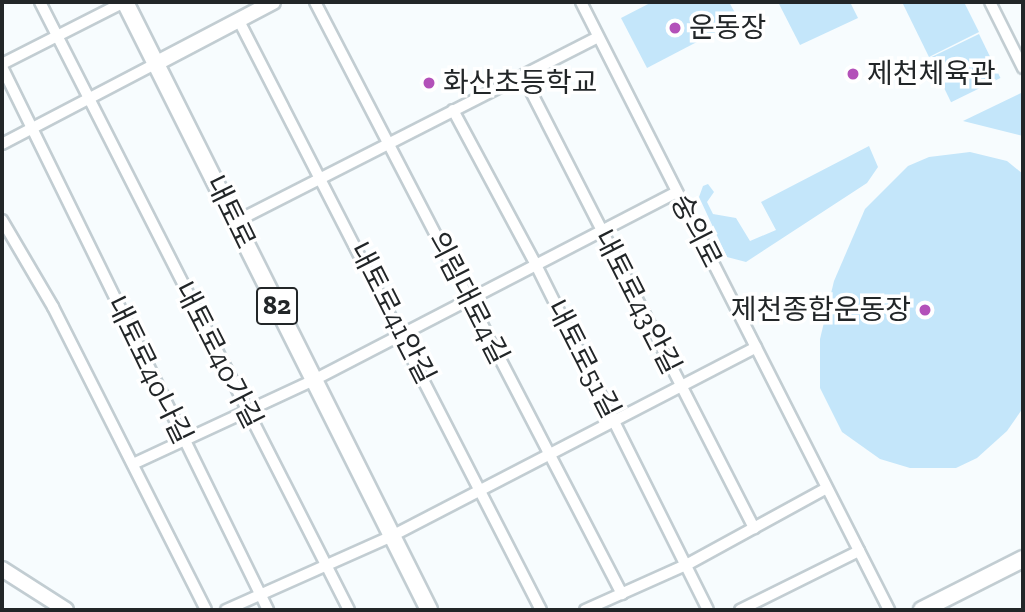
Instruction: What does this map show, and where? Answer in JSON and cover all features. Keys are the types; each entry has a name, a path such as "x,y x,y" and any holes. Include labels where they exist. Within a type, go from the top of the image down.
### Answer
{"main road":[{"name":"내토로","path":"125,2 429,610"},
{"path":"922,610 1023,559"}],"street":[{"name":"내토로40가길","path":"40,2 245,411 329,565 349,610"},
{"path":"2,65 125,2"},
{"path":"2,144 272,2"},
{"name":"의림대로4길","path":"316,2 622,594"},
{"name":"숭의로","path":"581,2 889,610"},
{"path":"990,2 1023,68"},
{"name":"내토로41안길","path":"238,19 403,335 541,610"},
{"path":"235,222 598,37"},
{"name":"내토로40나길","path":"2,65 268,610"},
{"name":"내토로43안길","path":"523,75 754,528"},
{"name":"내토로51길","path":"453,110 536,265 688,564 708,610"},
{"path":"133,464 314,380 676,192"},
{"path":"2,220 53,307 206,610"},
{"path":"226,610 392,536 755,347"},
{"path":"585,610 688,564 827,488"},
{"path":"740,610 859,551"},
{"path":"2,569 66,610"}],"shaded area":[{"name":"운동장","path":"652,2 729,2 739,20 647,68 621,18"},
{"path":"778,2 850,2 858,18 800,45"},
{"path":"902,2 964,2 979,32 929,57"},
{"path":"979,34 1000,78 951,102 930,58"},
{"path":"1023,92 1023,136 963,121"},
{"path":"869,146 878,167 867,183 746,262 727,257 699,197 703,186 708,184 714,192 707,202 713,214 736,218 750,241 776,230 761,202"},
{"name":"제천종합운동장","path":"970,152 1007,161 1023,174 1023,408 1007,431 977,458 956,468 910,468 880,459 842,432 820,388 820,339 834,281 865,209 908,166 929,157"}],"place":[{"name":"운동장","path":"675,28"},
{"name":"제천체육관","path":"853,74"},
{"name":"화산초등학교","path":"429,83"},
{"name":"제천종합운동장","path":"925,310"}]}
